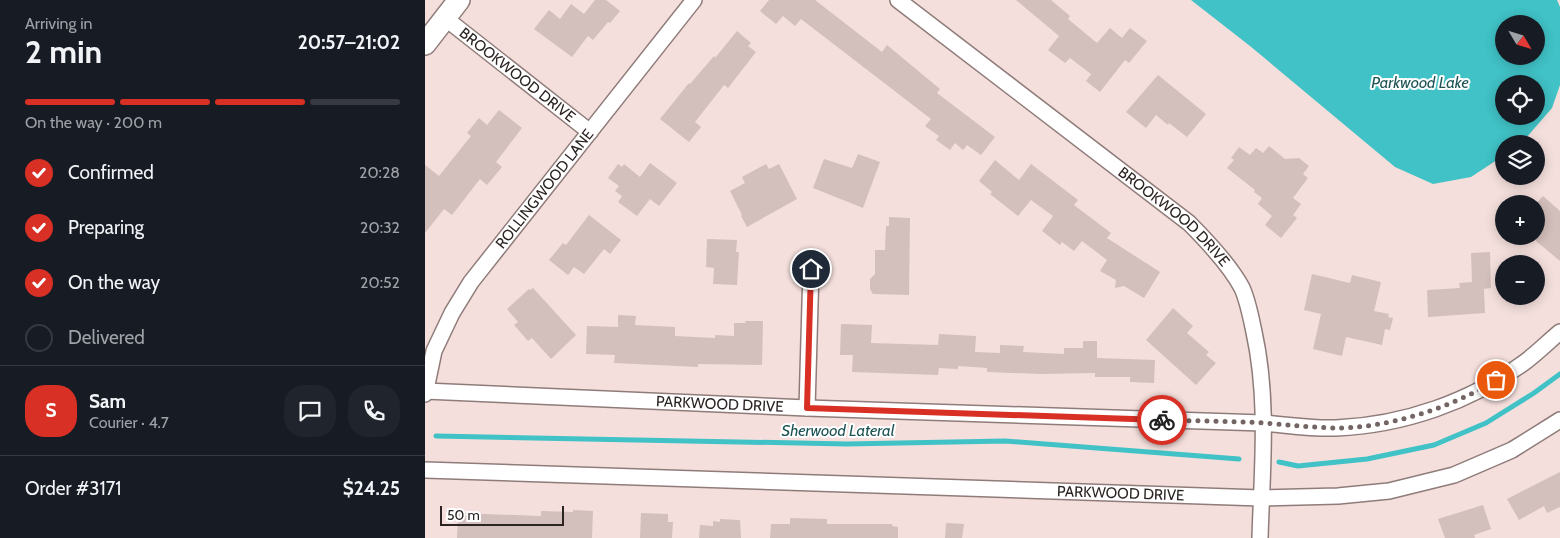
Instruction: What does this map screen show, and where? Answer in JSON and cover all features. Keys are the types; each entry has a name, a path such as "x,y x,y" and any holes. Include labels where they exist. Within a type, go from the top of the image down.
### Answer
{"main road":[{"path":"425,44 459,0"}],"street":[{"name":"ROLLINGWOOD LANE","path":"425,392 434,351 452,313 471,282 694,0"},
{"name":"BROOKWOOD DRIVE","path":"898,0 1189,223 1213,248 1242,288 1251,317 1260,360 1263,390 1260,538"},
{"name":"BROOKWOOD DRIVE","path":"445,18 590,132"},
{"path":"807,408 811,269"},
{"name":"PARKWOOD DRIVE","path":"425,392 807,408 1263,423 1335,428 1381,423 1432,410 1481,390 1525,362 1560,332"},
{"name":"PARKWOOD DRIVE","path":"425,470 1261,491 1338,496 1389,491 1454,475 1512,450 1560,420"}],"water":[{"name":"Parkwood Lake","path":"1191,0 1557,0 1560,7 1560,85 1552,108 1545,116 1545,75 1495,75 1495,125 1537,125 1529,135 1495,135 1495,161 1471,177 1433,184 1395,167 1250,46"}],"building":[{"path":"595,0 606,0 620,11 593,40 588,36 572,57 534,29 549,10 560,19 571,4 584,14"},
{"path":"769,0 815,0 882,52 887,45 940,89 937,93 995,137 981,155 967,145 963,150 955,143 950,150 936,140 939,136 925,126 931,119 801,19 795,26 783,16 776,24 760,11"},
{"path":"1016,0 1051,0 1070,16 1068,19 1097,43 1110,28 1122,38 1130,28 1147,41 1129,63 1125,60 1100,92 1086,81 1091,74 1070,58 1065,63 1048,50 1059,36"},
{"path":"737,31 751,43 748,46 756,52 728,88 724,85 695,122 701,127 689,142 660,119 689,83 714,56 715,58"},
{"path":"1158,75 1206,114 1187,137 1156,115 1146,128 1126,112"},
{"path":"499,110 522,128 496,162 502,167 487,185 480,179 452,215 444,209 425,233 425,165 439,176 471,136 467,133 479,118 487,125"},
{"path":"1269,146 1285,159 1299,158 1309,166 1303,174 1308,178 1293,198 1301,204 1293,215 1297,218 1281,238 1265,225 1272,216 1258,204 1262,198 1254,192 1255,190 1227,168 1234,160 1231,158 1239,147 1250,155 1256,148 1263,153"},
{"path":"858,154 880,162 863,208 813,188 824,159 852,168"},
{"path":"995,160 1019,180 1031,164 1078,200 1074,205 1111,233 1107,238 1160,272 1144,298 1124,286 1115,288 1116,280 1100,271 1107,260 1082,241 1074,251 1062,242 1060,245 1042,231 1053,216 1031,200 1018,216 990,194 992,192 979,181"},
{"path":"650,163 677,183 659,206 650,199 637,216 618,202 622,196 615,191 619,186 608,178 618,164 622,167 624,164 640,177"},
{"path":"766,164 769,169 779,164 797,199 747,227 730,191 745,183 742,177"},
{"path":"1545,198 1560,211 1560,261 1541,245 1545,245"},
{"path":"589,215 621,240 610,254 604,249 584,274 574,267 568,275 549,260 563,243 566,245"},
{"path":"889,217 910,218 909,295 873,294 870,289 870,279 875,274 875,250 885,250 886,226 889,226"},
{"path":"707,239 737,240 736,252 739,252 737,285 713,284 714,268 706,267"},
{"path":"1490,252 1491,288 1484,289 1485,313 1428,317 1427,290 1460,288 1459,283 1472,282 1471,253"},
{"path":"1312,274 1350,283 1352,275 1381,282 1374,311 1389,314 1388,317 1393,318 1390,330 1385,329 1382,345 1346,337 1342,356 1313,349 1321,314 1304,310"},
{"path":"533,288 576,335 551,359 532,338 528,341 514,325 518,322 507,309 529,289"},
{"path":"1173,308 1193,326 1187,333 1209,352 1206,355 1216,363 1196,385 1146,340"},
{"path":"618,315 636,316 635,325 675,327 675,336 715,338 715,335 734,336 734,323 763,321 762,365 698,364 698,367 614,363 615,355 586,354 587,326 618,327"},
{"path":"841,324 872,325 871,343 938,345 939,334 976,336 975,352 1000,353 1000,345 1024,346 1023,352 1064,354 1064,348 1083,348 1083,341 1097,341 1097,358 1155,360 1154,383 1130,382 1130,377 1095,377 1095,373 987,372 987,368 958,366 958,369 939,368 938,375 852,372 853,355 840,355"},
{"path":"1560,472 1560,507 1547,513 1544,506 1519,520 1507,499"},
{"path":"1483,505 1491,529 1474,535 1475,538 1445,538 1438,519"},
{"path":"573,510 593,511 592,538 457,538 458,513 541,516 541,511 573,512"},
{"path":"641,513 668,514 668,522 673,522 672,538 640,538"},
{"path":"790,518 827,519 827,524 892,524 892,526 898,527 898,538 770,538 771,524 790,524"},
{"path":"720,519 740,520 741,538 699,538 700,525 713,526 713,521 720,522"},
{"path":"946,523 964,524 962,538 945,538"}],"waterway":[{"name":"Sherwood Lateral","path":"1279,462 1298,466 1367,459 1434,445 1486,423 1560,374"},
{"name":"Sherwood Lateral","path":"436,436 847,444 1005,441 1239,459"}],"way so far":[{"path":"1162,420 1263,423 1335,428 1381,423 1432,410 1481,390 1496,380"}],"route":[{"path":"811,269 807,408 1162,420"}]}
